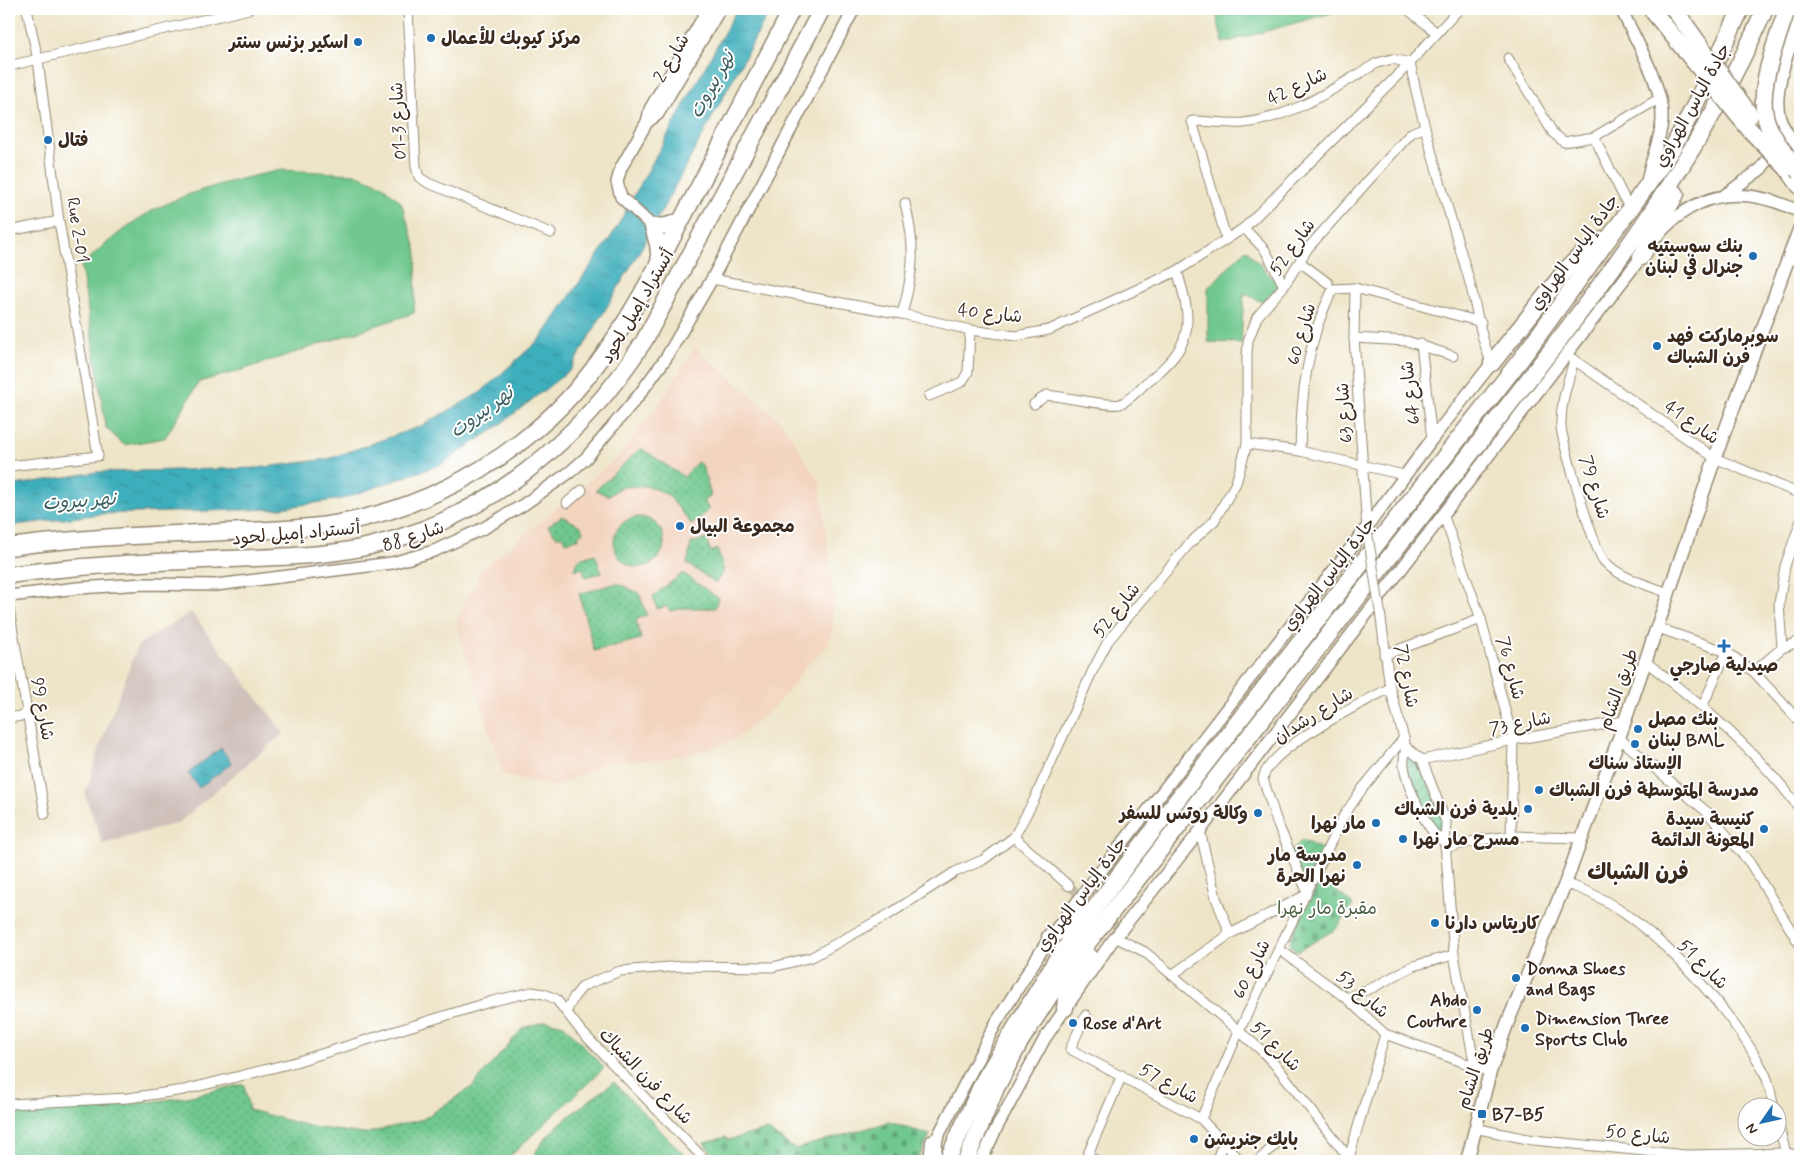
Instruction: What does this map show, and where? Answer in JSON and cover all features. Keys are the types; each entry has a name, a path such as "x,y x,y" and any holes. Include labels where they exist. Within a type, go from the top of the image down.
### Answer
{"highway":[{"name":"أتستراد إميل لحود","path":"9,547 86,538 293,529 346,522 413,503 468,477 490,463 530,434 581,385 610,347 660,262 792,9"},
{"name":"أتستراد إميل لحود","path":"9,575 90,565 303,556 362,548 396,539 454,516 524,474 585,420 628,366 822,9"},
{"path":"1651,9 1750,130 1794,171"},
{"path":"1674,9 1794,171"},
{"path":"1719,54 1734,9"},
{"name":"جادة إلياس الهراوي","path":"947,1161 984,1080 1010,1033 1055,962 1131,859 1515,367 1615,231 1672,149 1741,9"},
{"name":"جادة الياس الهراوي","path":"1666,193 1711,117 1765,9"},
{"path":"1787,9 1764,88 1762,105 1767,124 1774,139 1794,171 1800,186"},
{"path":"1641,257 1688,172 1711,117"},
{"name":"جادة إلياس الهراوي","path":"966,1161 996,1088 1020,1042 1065,972 1535,371 1666,193"},
{"path":"660,262 658,244 653,227 667,226 681,221"},
{"path":"1492,363 1566,270 1579,257 1615,231"},
{"path":"1050,937 1070,924 1108,879 1131,859"},
{"path":"1065,1008 1067,991 1121,913 1130,889"},
{"path":"932,1161 934,1142"}],"main road":[{"name":"طريق الشام","path":"1467,1161 1490,1072 1533,957 1565,884 1580,838 1619,738 1715,458 1800,227"}],"street":[{"name":"Rue 2-01","path":"9,466 98,456 59,221 38,60 28,9"},
{"path":"9,66 249,9"},
{"name":"شارع 3-01","path":"408,9 416,167 419,177 428,183 551,233"},
{"name":"شارع 2","path":"653,227 626,203 618,190 618,175 647,122 652,105 708,9"},
{"name":"شارع 2","path":"647,122 658,114 720,9"},
{"name":"شارع 88","path":"9,596 78,588 144,584 216,585 352,570 392,563 426,553 476,532 523,505 570,472 586,458 639,395 666,358 712,279 798,119 854,9"},
{"path":"1407,9 1437,33"},
{"name":"شارع 40","path":"712,279 902,314 970,330 1016,336 1049,330 1177,272 1202,257 1226,238 1244,228 1410,63 1459,9"},
{"path":"1621,9 1660,98 1661,129 1646,187"},
{"path":"1800,16 1779,93 1778,113 1785,131 1800,151"},
{"path":"1508,58 1556,138 1564,142 1594,137 1660,98"},
{"name":"شارع 42","path":"1226,238 1192,121 1243,123 1268,118 1292,110 1377,63 1392,59 1410,63"},
{"path":"1410,63 1423,128 1481,322 1485,349 1492,363"},
{"name":"شارع 52","path":"1014,837 1034,800 1092,672 1108,642 1189,544 1214,521 1236,483 1247,444 1248,341 1257,317 1284,286 1308,248 1411,133 1423,128"},
{"path":"1724,196 1761,169 1768,161 1785,131"},
{"path":"1594,137 1630,210"},
{"path":"982,1161 996,1129 1045,1038 1065,1008 1443,514 1569,357 1616,290 1659,234 1683,212 1704,200 1724,196 1765,199 1800,212"},
{"path":"902,314 913,261 912,233 905,203"},
{"path":"9,231 59,221"},
{"path":"1244,228 1265,250 1284,286"},
{"path":"1300,262 1328,283"},
{"path":"1034,404 1047,395 1120,404 1159,373 1176,354 1186,336 1188,304 1177,272"},
{"name":"شارع 60","path":"1300,451 1301,405 1310,358 1323,308 1333,289 1355,288 1481,322"},
{"name":"شارع 63","path":"1355,288 1354,338 1368,532 1380,611"},
{"path":"929,396 962,382 968,372 970,330"},
{"name":"شارع 64","path":"1354,338 1407,341 1453,356"},
{"name":"شارع 64","path":"1421,344 1432,439"},
{"name":"شارع 41","path":"1569,357 1715,458 1800,494"},
{"name":"شارع 79","path":"1569,357 1561,428 1596,544 1603,560 1620,573 1668,593"},
{"name":"جادة إلياس الهراوي","path":"927,1161 934,1142 996,1023 1050,937 1368,532 1404,475 1492,363"},
{"path":"1247,444 1300,451 1404,475"},
{"path":"567,503 582,490"},
{"name":"شارع 76","path":"1443,514 1481,619 1513,740 1511,836"},
{"path":"1782,648 1779,604 1785,566 1800,523"},
{"name":"شارع 99","path":"9,609 45,814"},
{"name":"شارع 72","path":"1380,611 1384,655 1390,688 1405,743 1404,767 1422,815 1438,840 1445,845"},
{"path":"1384,655 1481,619"},
{"path":"1658,628 1726,652 1754,672 1800,722"},
{"path":"1754,672 1782,648 1800,641"},
{"path":"1703,705 1726,652"},
{"path":"1646,662 1703,705 1774,776 1800,809"},
{"name":"شارع رشدان","path":"1306,893 1277,822 1263,779 1264,772 1284,749 1390,688"},
{"path":"9,718 27,714"},
{"name":"شارع 73","path":"1422,760 1513,740 1624,721"},
{"path":"1619,738 1707,812 1750,863 1800,946"},
{"path":"1405,743 1422,760 1446,822 1445,845 1454,955 1475,1067"},
{"name":"شارع 60","path":"1201,1119 1239,1032 1343,817 1387,756 1405,743"},
{"path":"1200,831 1216,898 1230,934"},
{"path":"1445,845 1511,836 1580,838"},
{"path":"567,1010 583,986 620,971 682,966 773,967 812,958 891,913 955,872 983,860 1014,837 1069,886"},
{"name":"شارع 51","path":"1565,884 1579,888 1632,917 1706,988 1744,1038 1766,1076 1772,1098"},
{"path":"1172,975 1230,934 1306,893"},
{"name":"شارع 51","path":"1121,936 1145,952 1278,1068 1349,1160"},
{"name":"شارع 53","path":"1279,948 1346,998 1385,1034 1490,1072"},
{"path":"1346,998 1374,987 1413,966 1454,955"},
{"name":"شارع فرن الشباك","path":"9,1104 128,1098 184,1090 292,1063 519,994 544,994 556,999 567,1010 581,1031 706,1161"},
{"name":"شارع 57","path":"1086,1015 1070,1049 1122,1075 1201,1119 1241,1161"},
{"path":"1349,1160 1385,1034"},
{"path":"1098,1161 1086,1159 1122,1075"},
{"name":"شارع 50","path":"1474,1128 1533,1140 1664,1157 1786,1153 1800,1156"},
{"path":"1216,1161 1224,1142"},
{"path":"1258,1161 1278,1142"},
{"path":"1785,1148 1786,1153"}],"shaded area":[{"name":"مجموعة البيال","path":"695,347 782,422 820,483 834,598 832,632 825,650 805,667 790,690 768,713 734,740 701,752 660,760 609,761 555,787 503,775 456,623 482,569 615,460 655,410"},
{"path":"191,612 284,733 178,823 103,844 85,795 102,740 138,645"}],"green space":[{"path":"1215,9 1346,9 1223,43"},
{"path":"281,170 355,174 382,185 401,202 417,252 414,313 242,370 199,382 165,438 124,445 106,428 81,266 131,224 166,204 184,196 223,184"},
{"path":"1246,249 1279,286 1262,302 1244,293 1241,343 1208,342 1208,288"},
{"path":"641,448 684,477 697,462 702,465 711,496 704,501 709,510 692,525 668,495 648,486 621,487 608,496 596,490"},
{"path":"562,516 581,526 583,532 578,536 580,538 566,542 562,536 556,536 548,526"},
{"path":"634,517 644,517 657,524 664,537 664,547 657,560 644,567 634,567 625,563 618,556 614,547 614,537 618,528 625,521"},
{"path":"706,539 711,552 717,549 724,570 716,583 687,564 691,543"},
{"path":"595,554 602,573 585,577 583,568 574,570 579,559"},
{"path":"683,573 718,598 715,608 685,608 670,611 667,606 657,609 653,596"},
{"path":"617,583 639,593 647,615 636,620 641,639 594,651 579,594"},
{"path":"1406,747 1416,754 1446,822 1445,842 1422,815 1404,758"},
{"path":"1302,840 1324,850 1307,890 1290,853"},
{"name":"مقبرة مار نهرا","path":"1321,877 1353,905 1336,929 1298,951 1290,946 1291,938"},
{"path":"546,1021 564,1025 604,1068 508,1158 500,1161 9,1161 9,1108 126,1105 186,1097 244,1084 249,1110 313,1127 364,1134 423,1119 472,1087 523,1028"},
{"path":"614,1082 685,1156 681,1161 532,1161 546,1138 567,1117"},
{"path":"889,1122 930,1135 917,1161 718,1161 704,1143 726,1137 728,1140 767,1130 795,1149"}],"water":[{"name":"نهر بيروت","path":"737,9 771,9 641,249 570,370 497,427 442,464 342,499 275,509 102,514 9,526 9,486 97,472 257,468 328,459 421,426 481,392 541,338 614,232"},
{"path":"221,748 232,763 199,788 188,773"}],"tunnel":[{"path":"1069,886 1126,934"}],"place":[{"name":"مركز كيوبك للأعمال","path":"431,38"},
{"name":"اسكير بزنس سنتر","path":"358,42"},
{"name":"فتال","path":"48,140"},
{"name":"بنك سوسيتيه جنرال في لبنان","path":"1753,256"},
{"name":"سوبرماركت فهد فرن الشباك","path":"1657,346"},
{"name":"مجموعة البيال","path":"680,526"},
{"name":"صيدلية صارجي","path":"1724,646"},
{"name":"بنك مصل لبنان BML","path":"1638,729"},
{"name":"الإستاذ سناك","path":"1635,744"},
{"name":"مدرسة المتوسطة فرن الشباك","path":"1539,790"},
{"name":"بلدية فرن الشباك","path":"1528,809"},
{"name":"وكالة روتس للسفر","path":"1258,813"},
{"name":"مار نهرا","path":"1376,823"},
{"name":"كنيسة سيدة المعونة الدائمة","path":"1764,829"},
{"name":"مسرح مار نهرا","path":"1403,839"},
{"name":"مدرسة مار نهرا الحرة","path":"1357,865"},
{"name":"كاريتاس دارنا","path":"1435,923"},
{"name":"Donna Shoes and Bags","path":"1516,978"},
{"name":"Abdo Couture","path":"1477,1010"},
{"name":"Rose d'Art","path":"1073,1023"},
{"name":"Dimension Three Sports Club","path":"1525,1028"},
{"name":"B7-B5","path":"1482,1114"},
{"name":"بايك جنريشن","path":"1194,1139"}],"district":[{"name":"فرن الشباك","path":"1638,871"}]}
